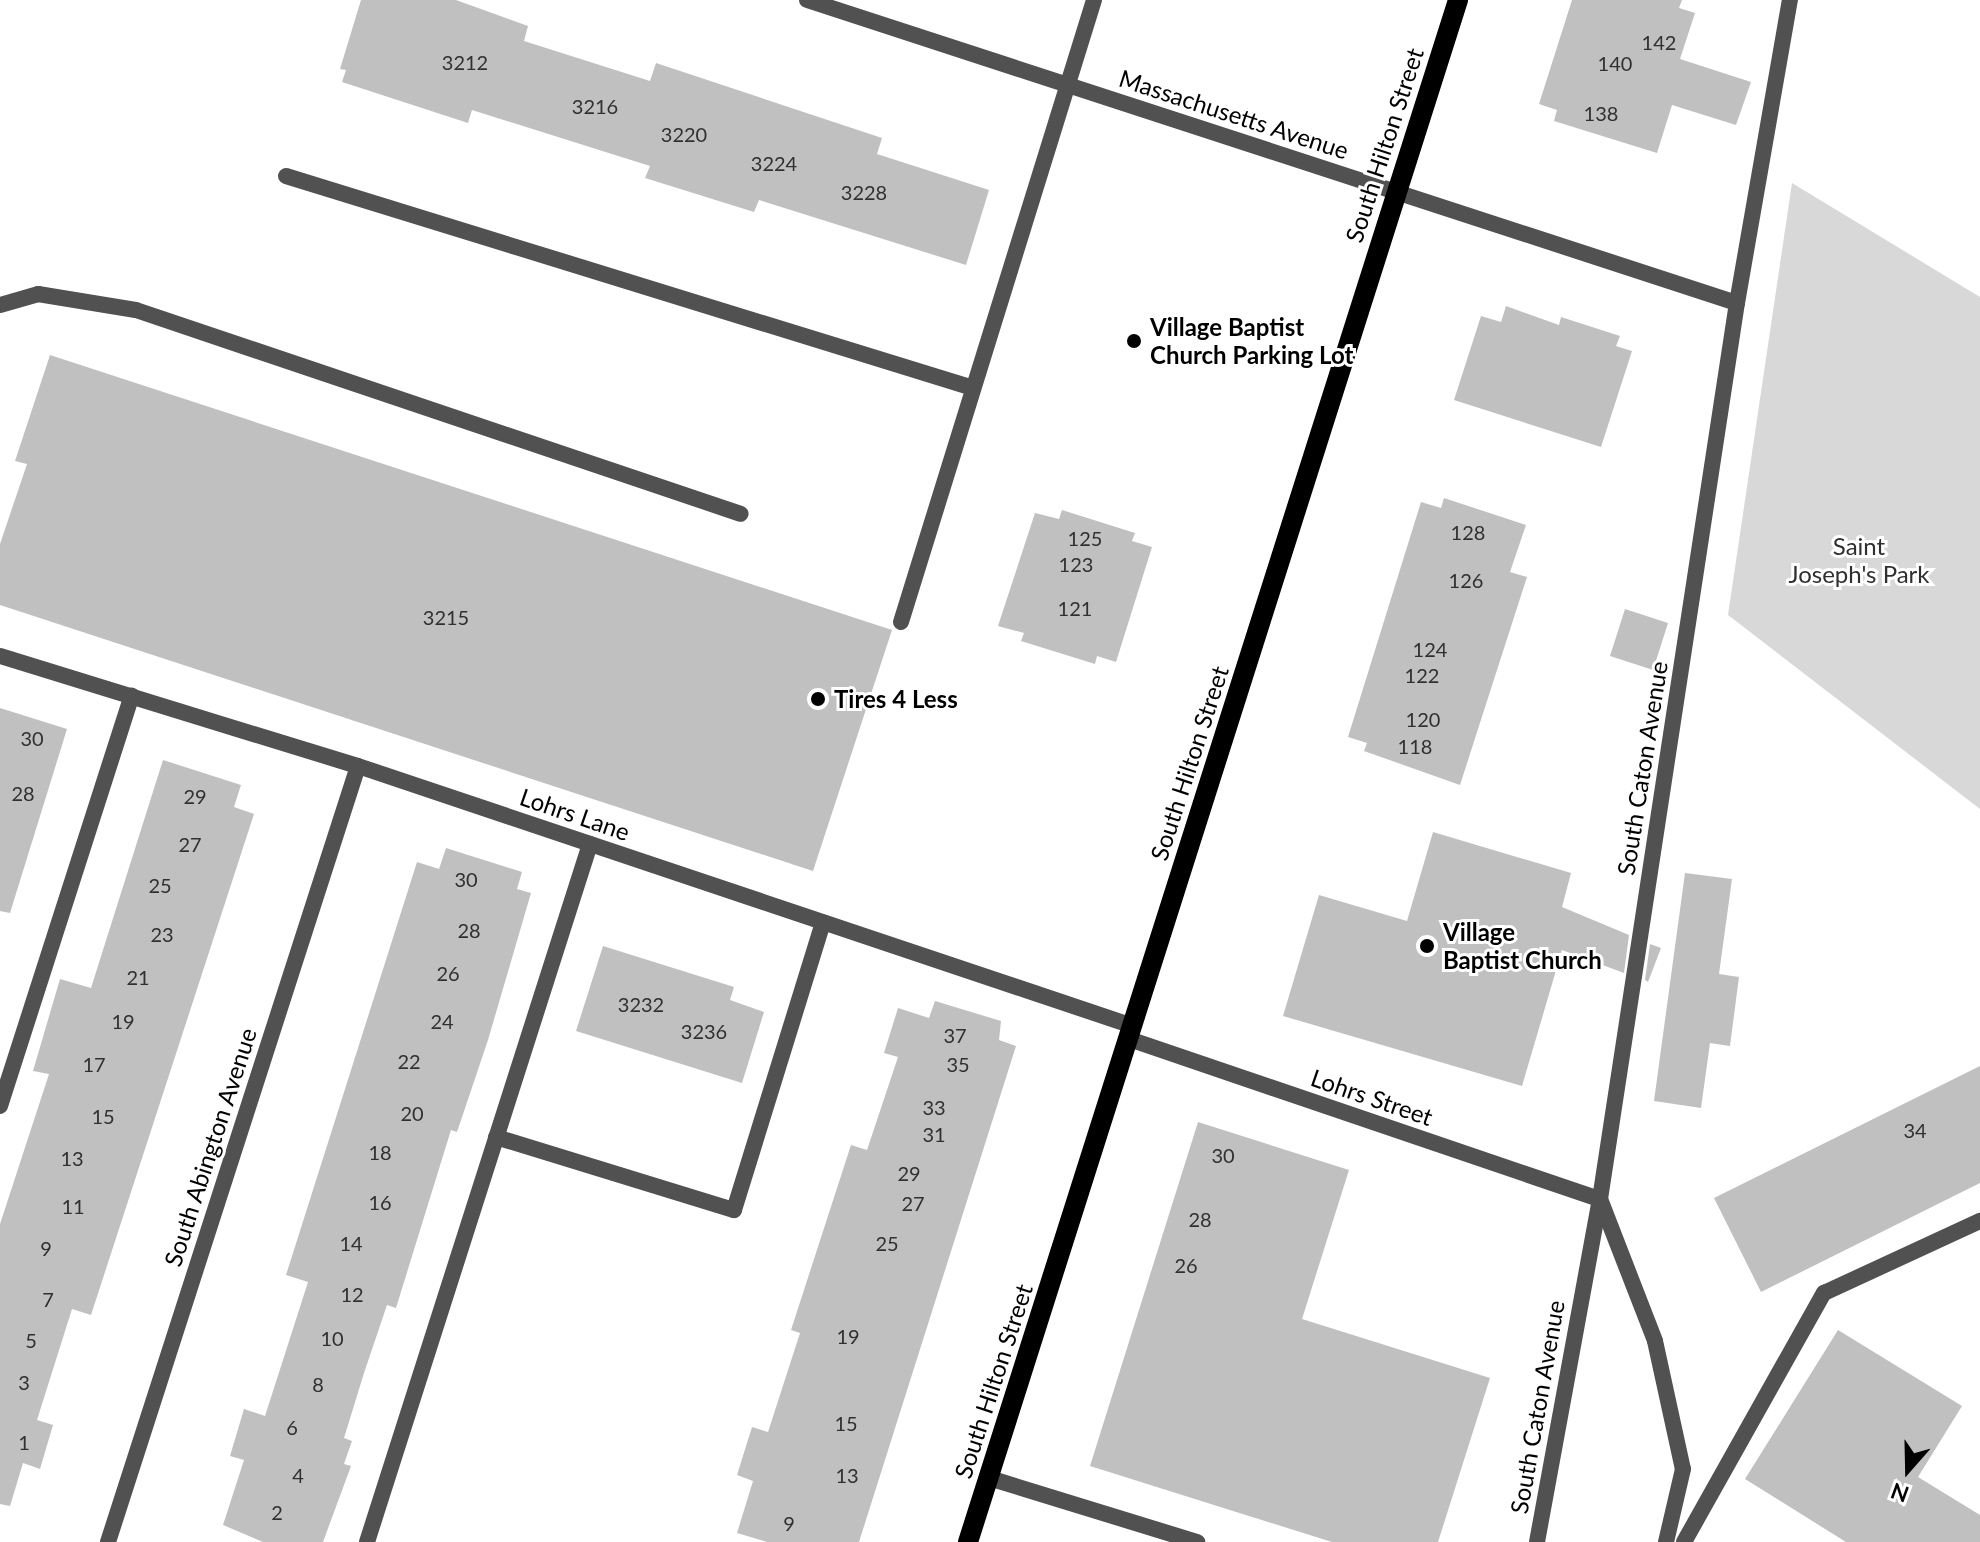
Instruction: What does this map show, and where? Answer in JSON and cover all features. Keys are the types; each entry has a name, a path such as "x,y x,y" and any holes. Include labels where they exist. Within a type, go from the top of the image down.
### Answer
{"main road":[{"name":"South Hilton Street","path":"968,1542 1458,0"}],"street":[{"name":"Massachusetts Avenue","path":"807,0 1737,303"},
{"path":"901,622 1094,0"},
{"name":"South Caton Avenue","path":"1537,1542 1600,1199 1737,303 1790,0"},
{"path":"286,176 973,388"},
{"path":"0,305 38,294 136,310 741,514"},
{"name":"Lohrs Lane","path":"0,656 358,766 823,922 1131,1033"},
{"path":"0,1106 132,696"},
{"name":"South Abington Avenue","path":"108,1542 358,766"},
{"path":"367,1542 590,844"},
{"path":"496,1137 734,1210 823,922"},
{"name":"Lohrs Street","path":"1131,1033 1600,1199"},
{"path":"1600,1199 1655,1341 1683,1469 1666,1542"},
{"path":"1684,1542 1824,1293 1980,1221"},
{"path":"989,1478 1197,1542"}],"green space":[{"name":"Saint Joseph's Park","path":"1792,183 1980,297 1980,809 1728,615"}],"building":[{"path":"361,0 456,0 528,26 524,41 650,81 656,63 882,138 877,154 989,190 966,265 759,200 754,212 645,178 650,166 472,110 468,123 342,82 346,70 340,69"},
{"path":"1572,0 1682,0 1679,8 1695,13 1680,59 1751,82 1736,125 1672,105 1657,153 1554,121 1557,110 1539,104"},
{"path":"1506,306 1559,325 1561,317 1620,336 1616,346 1632,351 1601,447 1454,400 1481,316 1501,322"},
{"path":"50,355 892,630 813,871 0,605 0,544 27,464 15,461"},
{"path":"1444,498 1526,525 1510,572 1527,577 1460,785 1364,751 1367,743 1348,737 1421,502 1441,508"},
{"path":"1062,510 1135,533 1132,541 1152,547 1116,662 1097,656 1095,664 1021,641 1024,633 998,626 1035,513 1059,519"},
{"path":"1625,609 1668,623 1653,670 1610,656"},
{"path":"0,708 67,729 10,913 0,911"},
{"path":"163,760 241,785 234,807 254,814 91,1315 72,1309 37,1420 53,1425 40,1469 23,1463 10,1506 0,1504 0,1224 49,1074 33,1071 60,979 91,988"},
{"name":"Village Baptist Church","path":"1433,832 1571,873 1562,907 1629,935 1624,973 1562,950 1522,1086 1283,1016 1319,895 1407,921"},
{"path":"446,848 522,872 517,889 531,893 488,1040 457,1132 451,1130 396,1308 387,1305 364,1373 344,1438 352,1441 344,1464 351,1466 323,1542 263,1542 223,1525 244,1460 230,1456 244,1409 265,1416 308,1282 286,1275 417,862 439,869"},
{"path":"1685,873 1732,879 1719,974 1739,977 1730,1046 1710,1043 1701,1108 1654,1101"},
{"path":"1650,944 1661,948 1648,982 1645,980"},
{"path":"603,946 734,987 730,1000 764,1012 742,1083 576,1031"},
{"path":"935,1001 1001,1021 999,1040 1016,1046 859,1542 767,1542 737,1533 753,1481 737,1475 752,1427 768,1432 800,1333 791,1330 851,1145 867,1150 898,1057 884,1053 898,1008 929,1018"},
{"path":"1980,1066 1980,1183 1761,1292 1714,1198"},
{"path":"1198,1122 1349,1170 1302,1319 1490,1378 1438,1542 1332,1542 1090,1466"},
{"path":"1838,1330 1962,1406 1918,1477 1980,1515 1980,1542 1846,1542 1745,1479"}],"place":[{"name":"Village Baptist Church Parking Lot","path":"1134,341"},
{"name":"Tires 4 Less","path":"818,699"},
{"name":"Village Baptist Church","path":"1427,946"}]}
